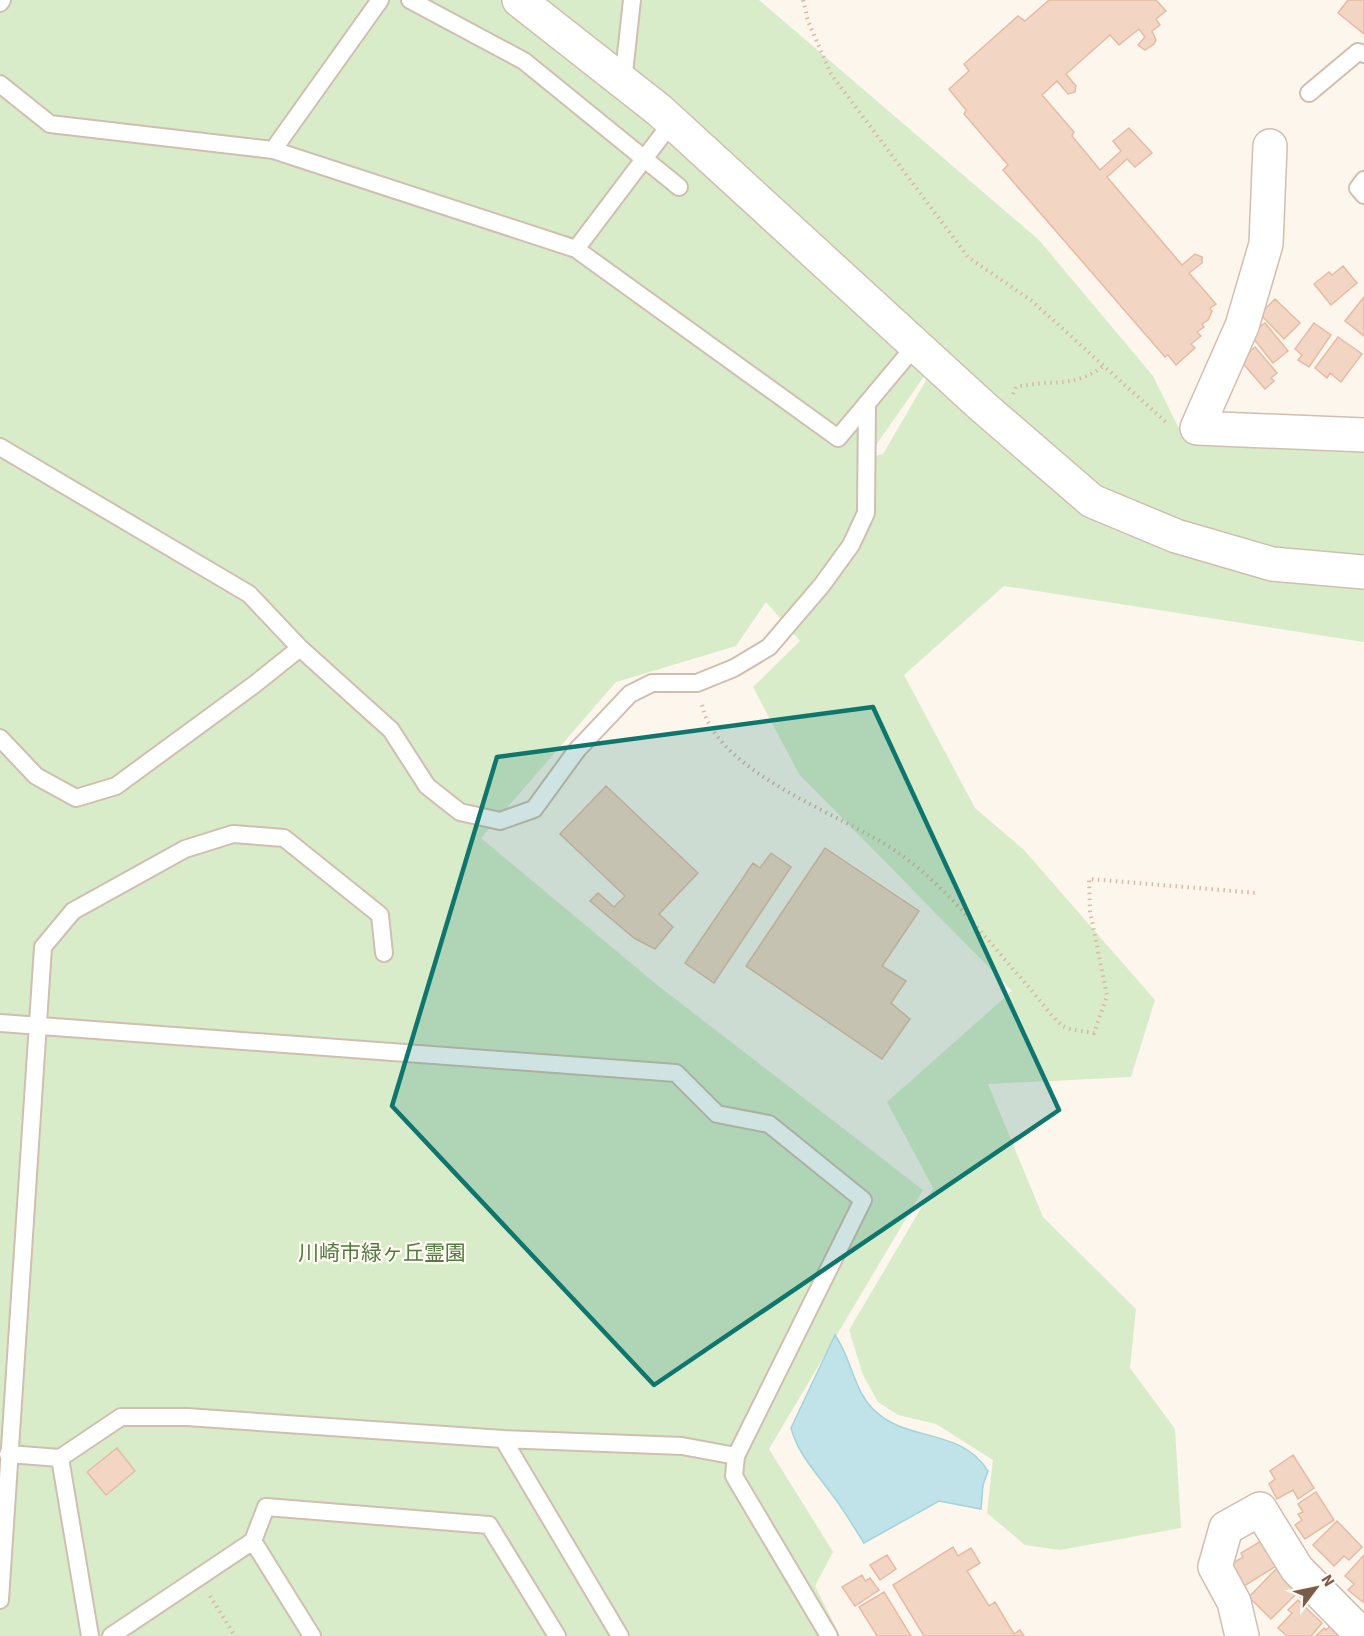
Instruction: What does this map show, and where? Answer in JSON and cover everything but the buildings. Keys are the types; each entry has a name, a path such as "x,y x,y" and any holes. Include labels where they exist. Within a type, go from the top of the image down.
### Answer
{"street":[{"path":"519,0 672,122 915,346 1092,501 1176,536 1272,564 1364,572"},
{"path":"1270,146 1266,244 1242,326 1197,428 1364,435"},
{"path":"1242,1636 1234,1602 1215,1567 1226,1528 1260,1509 1298,1569 1363,1636"}],"lane":[{"path":"273,150 380,0"},
{"path":"410,0 524,61 679,187"},
{"path":"623,82 632,0"},
{"path":"1309,93 1358,52 1364,54"},
{"path":"0,84 50,124 273,150 576,249 838,438 915,346"},
{"path":"576,249 642,158 672,122"},
{"path":"1364,180 1358,188 1364,195"},
{"path":"0,447 249,594 300,648 391,730 426,786 460,812 500,821 534,809 577,750 630,694 652,683 698,683 734,668 769,647 822,585 851,545 866,513 867,403"},
{"path":"0,738 36,776 76,798 116,786 255,684 300,648"},
{"path":"0,1600 8,1454 6,1401 43,947 73,911 185,849 233,834 284,837 380,915 384,953"},
{"path":"0,1023 676,1073 717,1114 769,1124 863,1200 736,1456 734,1476 829,1636"},
{"path":"8,1454 60,1458 121,1417 187,1418 503,1439 682,1446 736,1456"},
{"path":"503,1439 620,1636"},
{"path":"60,1458 90,1636"},
{"path":"111,1636 253,1542 266,1507 489,1525 557,1636"},
{"path":"253,1542 312,1636"}],"path":[{"path":"803,0 808,21 831,74 968,257 1032,301 1102,367 1170,426 1197,428"},
{"path":"1008,404 1016,387 1070,382 1087,378 1102,367"},
{"path":"698,683 706,720 732,754 790,794 841,818 898,852 953,900 1064,1027 1094,1033 1107,996 1090,911 1089,879 1257,892"},
{"path":"199,1578 235,1636"}],"highlighted area":[{"path":"873,707 1059,1110 654,1385 392,1106 497,757"}],"green space":[{"name":"川崎市緑ヶ丘霊園","path":"0,0 624,0 634,45 642,0 759,0 1039,240 1153,376 1185,441 1364,446 1364,642 1004,586 904,675 975,808 1024,850 1155,1000 1131,1077 988,1084 1043,1217 1136,1309 1130,1368 1175,1429 1181,1528 1060,1550 1025,1545 987,1513 993,1460 936,1424 898,1415 878,1402 863,1375 849,1330 933,1188 887,1102 1012,991 799,774 753,687 800,641 766,602 736,646 616,682 481,838 656,984 923,1190 769,1449 833,1552 815,1586 840,1636 0,1636","holes":["949,341 883,454 867,458"]}],"water":[{"path":"835,1335 845,1353 856,1383 873,1409 886,1420 901,1427 948,1441 977,1457 988,1471 983,1485 981,1509 939,1501 864,1543 802,1454 791,1428"}]}
